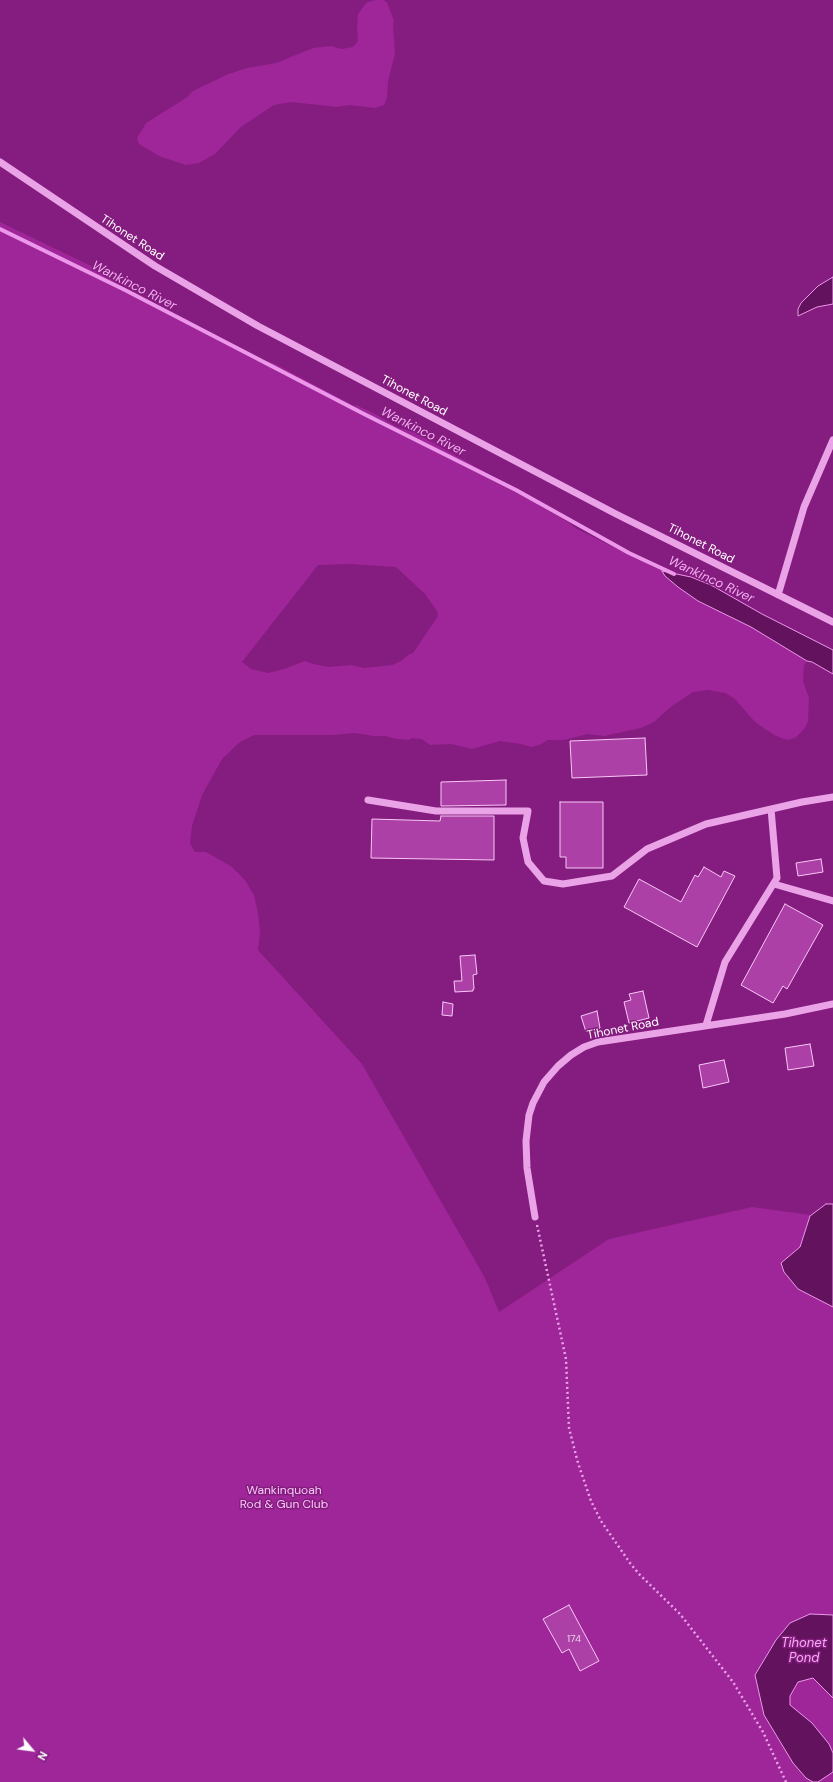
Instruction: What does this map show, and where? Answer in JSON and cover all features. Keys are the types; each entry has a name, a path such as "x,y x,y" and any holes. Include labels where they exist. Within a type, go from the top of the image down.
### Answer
{"street":[{"name":"Tihonet Road","path":"0,162 155,266 245,319 482,445 833,622"},
{"path":"778,595 804,507 833,440"},
{"path":"368,800 436,811 528,811 523,838 528,862 544,881 563,884 612,876 647,849 706,824 833,797"},
{"path":"706,1025 725,962 777,878 771,809"},
{"path":"774,884 833,901"},
{"name":"Tihonet Road","path":"535,1217 526,1168 527,1128 533,1103 538,1092 550,1074 564,1060 578,1051 598,1042 785,1014 833,1004"}],"path":[{"path":"535,1217 566,1359 569,1428 578,1463 591,1500 601,1521 630,1563 639,1574 680,1614 732,1682 763,1732 786,1782"}],"green space":[{"path":"375,0 383,0 387,2 394,21 395,54 388,81 387,98 384,105 375,108 349,105 337,107 291,102 274,105 241,127 215,154 199,163 186,165 159,156 139,144 137,138 146,123 186,98 193,91 226,75 247,68 276,63 313,48 331,46 342,49 353,47 358,41 358,14 366,3"},
{"name":"Wankinquoah Rod & Gun Club","path":"0,222 93,267 123,287 126,291 186,319 223,342 256,358 275,364 354,406 356,405 375,414 399,428 414,432 529,497 577,529 662,571 665,576 698,601 751,627 807,661 804,665 803,681 809,698 808,721 805,728 795,738 787,740 774,735 755,722 734,698 725,693 708,690 693,692 672,706 654,722 641,728 604,736 588,734 564,740 548,740 531,747 500,741 472,749 451,744 430,745 422,739 397,739 385,736 355,733 334,735 254,735 240,742 222,759 202,795 192,826 190,843 195,852 206,852 232,867 245,880 254,895 258,913 260,932 258,950 362,1064 485,1278 499,1312 609,1239 752,1207 833,1218 833,1782 0,1782","holes":["349,564 396,567 425,594 437,611 438,616 413,653 401,661 392,665 364,668 351,665 329,667 305,661 268,673 251,669 242,662 318,565"]}],"water":[{"path":"833,277 833,304 817,307 798,316 798,309 801,303 818,286"},
{"path":"662,571 691,577 711,585 762,614 833,650 833,674 812,662 807,661 751,627 698,601 678,587 665,576"},
{"path":"826,1204 833,1204 833,1307 798,1289 784,1272 781,1263 800,1247 810,1216"},
{"name":"Tihonet Pond","path":"810,1614 833,1615 833,1698 813,1678 798,1682 790,1696 790,1705 812,1723 829,1744 833,1753 833,1772 818,1782 813,1782 806,1778 793,1763 764,1715 755,1675 776,1640 790,1623"}],"building":[{"path":"645,738 647,775 572,778 570,741"},
{"path":"506,780 506,805 441,806 441,782"},
{"path":"560,802 603,802 603,868 566,868 566,857 560,857"},
{"path":"441,816 494,816 494,860 371,858 372,819 440,821"},
{"path":"821,859 823,872 798,876 796,863"},
{"path":"704,867 721,877 724,871 735,876 697,947 624,907 639,879 681,902 695,875 698,877"},
{"path":"785,904 823,925 787,989 783,986 773,1003 741,985"},
{"path":"475,955 477,974 473,975 473,991 455,992 454,981 462,981 460,956"},
{"path":"643,991 649,1018 629,1023 624,1002 631,1000 629,994"},
{"path":"443,1002 453,1004 452,1016 442,1015"},
{"path":"597,1011 600,1028 586,1032 581,1016"},
{"path":"810,1044 814,1066 788,1070 785,1048"},
{"path":"724,1060 729,1082 703,1088 699,1065"},
{"path":"569,1605 599,1661 580,1671 569,1649 562,1653 543,1619"}],"waterway":[{"name":"Wankinco River","path":"0,229 125,290 364,414 516,490 629,553 674,574"}]}
